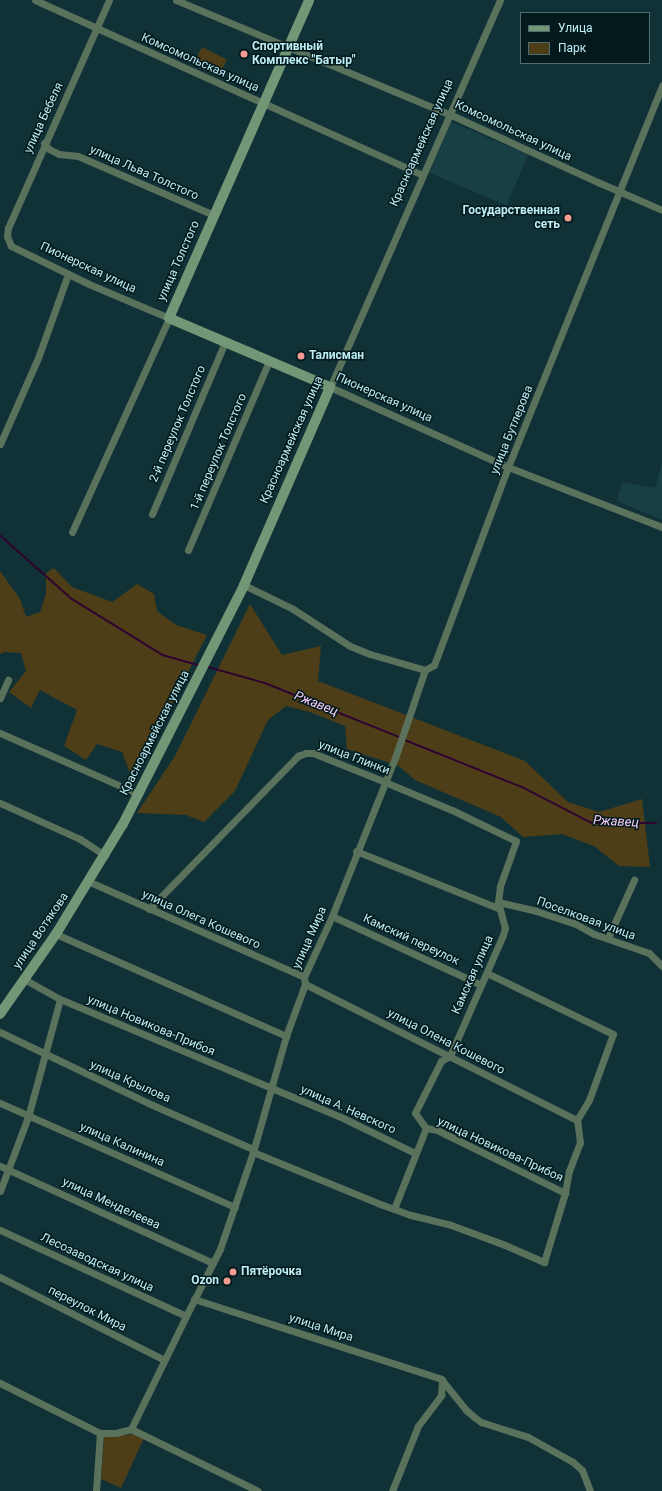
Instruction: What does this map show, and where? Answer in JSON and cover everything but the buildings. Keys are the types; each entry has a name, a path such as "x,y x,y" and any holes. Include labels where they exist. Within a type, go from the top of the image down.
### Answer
{"street":[{"name":"Комсомольская улица","path":"35,0 422,175"},
{"name":"улица Бебеля","path":"11,246 7,236 8,228 44,144 98,28 109,0"},
{"name":"Комсомольская улица","path":"176,0 288,48 450,114 620,192 634,196 662,210"},
{"name":"улица Толстого","path":"72,532 169,318 309,0"},
{"name":"Красноармейская улица","path":"90,882 139,794 244,584 500,0"},
{"name":"улица Бутлерова","path":"385,782 395,758 425,670 434,665 508,467 662,85"},
{"name":"улица Льва Толстого","path":"44,144 49,149 60,154 78,156 214,215"},
{"name":"Пионерская улица","path":"11,246 68,274 330,387 508,467 662,527"},
{"path":"0,444 38,358 68,274"},
{"name":"2-й переулок Толстого","path":"152,514 225,342"},
{"name":"1-й переулок Толстого","path":"188,550 269,361"},
{"path":"244,584 293,608 350,646 370,654 425,670"},
{"path":"0,698 8,680"},
{"path":"0,733 139,794"},
{"name":"улица Глинки","path":"149,909 298,756 306,753 313,753 452,810 516,841 500,886 498,905"},
{"name":"улица Мира","path":"132,1429 164,1360 220,1249 253,1150 270,1089 304,980 332,916 356,852 385,782"},
{"path":"0,803 80,839 105,855"},
{"name":"Поселковая улица","path":"356,852 498,905 536,911 574,923 583,929 649,953 662,966"},
{"path":"608,938 634,880"},
{"name":"улица Олега Кошевого","path":"90,882 304,980"},
{"name":"улица Вотякова","path":"0,1014 56,934 90,882"},
{"name":"Камская улица","path":"450,1056 487,973 505,928 498,905"},
{"name":"Камский переулок","path":"332,916 481,985"},
{"path":"56,934 286,1036"},
{"path":"253,1150 394,1209 451,1225 505,1245 544,1262 565,1193 569,1171 580,1143 577,1120 589,1100 613,1034 487,973"},
{"name":"улица Новикова-Прибоя","path":"24,979 60,999 270,1089"},
{"name":"улица Олена Кошевого","path":"304,980 577,1120"},
{"path":"0,1191 28,1116 60,999"},
{"name":"улица Крылова","path":"0,1032 44,1054 253,1150"},
{"path":"394,1209 426,1128 415,1113 441,1061 450,1056"},
{"name":"улица А. Невского","path":"270,1089 345,1119 415,1153"},
{"name":"улица Калинина","path":"0,1103 235,1207"},
{"name":"улица Новикова-Прибоя","path":"426,1128 437,1130 565,1193"},
{"name":"улица Менделеева","path":"0,1166 213,1263"},
{"name":"Лесозаводская улица","path":"0,1230 186,1316"},
{"name":"переулок Мира","path":"0,1278 164,1360"},
{"name":"улица Мира","path":"194,1299 442,1379"},
{"path":"392,1491 418,1426 441,1395 442,1379"},
{"path":"442,1379 474,1418 481,1422 528,1437 573,1462 582,1470 590,1491"},
{"path":"0,1383 100,1432 116,1433 132,1429 258,1491"},
{"path":"96,1491 100,1432"}],"shaded area":[{"path":"451,122 528,155 507,205 430,173"},
{"path":"662,463 662,520 617,501 622,482 655,488"}],"green space":[{"path":"202,47 227,60 218,77 193,64"},
{"path":"54,568 72,587 112,602 137,584 154,594 157,611 176,625 207,635 133,781 122,752 97,744 86,760 64,746 77,710 40,690 31,708 9,692 26,671 21,653 4,652 0,654 0,571 20,599 26,617 40,612 46,594 46,573"},
{"path":"250,604 282,655 321,646 318,681 525,761 568,802 599,812 642,799 650,867 619,866 594,846 562,834 523,837 501,817 415,780 399,766 347,749 345,726 310,712 286,706 268,720 235,791 204,822 186,815 137,813 175,756"},
{"path":"136,1434 144,1438 121,1488 101,1479 104,1437"}],"waterway":[{"name":"Ржавец","path":"0,535 72,599 163,655 198,665"},
{"name":"Ржавец","path":"208,667 265,683 399,737"},
{"name":"Ржавец","path":"405,740 522,787 592,823 656,823"}],"place":[{"name":"Спортивный Комплекс \"Батыр\"","path":"244,54"},
{"name":"Государственная сеть","path":"568,218"},
{"name":"Талисман","path":"301,356"},
{"name":"Пятёрочка","path":"233,1272"},
{"name":"Ozon","path":"227,1281"}]}
